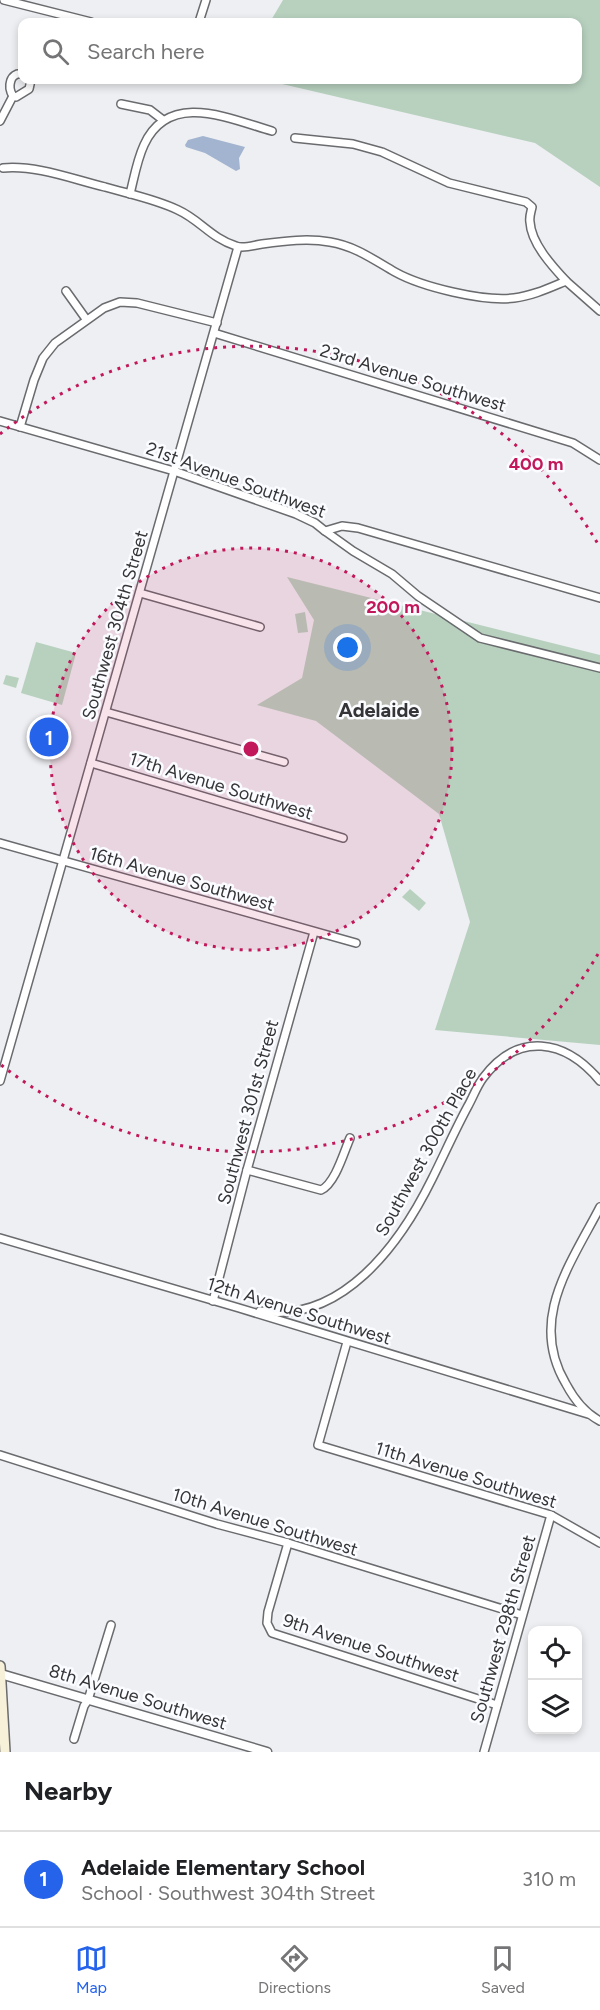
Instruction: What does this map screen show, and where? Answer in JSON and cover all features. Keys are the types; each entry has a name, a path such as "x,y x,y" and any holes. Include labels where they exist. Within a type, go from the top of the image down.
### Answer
{"main road":[{"path":"0,1666 5,1752"}],"street":[{"path":"3,0 75,18"},
{"path":"200,18 206,0"},
{"path":"0,121 13,96 10,85 15,73 18,73"},
{"path":"13,96 16,97 29,89 30,84"},
{"path":"121,104 150,110 163,120"},
{"path":"130,194 144,145 149,135 163,120 198,111 272,131"},
{"path":"296,138 353,144 382,152 449,183 529,203 532,207 530,223 542,251 566,281 600,311"},
{"path":"1,167 48,172 130,194 177,210 187,215 210,234 238,247 300,240 338,243 362,252 395,272 454,292 492,298 520,297 566,281"},
{"name":"Southwest 304th Street","path":"0,1081 238,247"},
{"path":"66,291 86,320"},
{"path":"20,427 43,358 55,343 104,308 117,303 130,302 217,323"},
{"name":"23rd Avenue Southwest","path":"214,333 573,443 600,460"},
{"name":"21st Avenue Southwest","path":"0,421 174,471 296,514 315,523 325,531 339,526 352,527 600,598"},
{"path":"325,531 392,574 418,596 480,638 600,668"},
{"path":"140,592 260,627"},
{"path":"106,712 284,762"},
{"name":"17th Avenue Southwest","path":"91,763 343,838"},
{"name":"16th Avenue Southwest","path":"0,843 356,943"},
{"name":"Southwest 301st Street","path":"213,1301 314,932"},
{"name":"Southwest 300th Place","path":"239,1308 266,1312 299,1309 317,1304 363,1276 390,1248 430,1182 482,1079 507,1054 522,1047 535,1045 548,1047 578,1059 600,1081"},
{"path":"247,1170 321,1190 327,1188 332,1180 350,1138"},
{"path":"600,1207 557,1292 550,1325 550,1339 560,1374 568,1389 588,1414 600,1421"},
{"name":"12th Avenue Southwest","path":"0,1238 448,1370 588,1414"},
{"name":"11th Avenue Southwest","path":"347,1342 318,1445 551,1515 600,1544"},
{"name":"10th Avenue Southwest","path":"0,1455 217,1524 522,1615"},
{"name":"Southwest 298th Street","path":"484,1752 551,1515"},
{"name":"9th Avenue Southwest","path":"288,1544 268,1612 267,1623 272,1633 497,1705"},
{"path":"74,1739 111,1624"},
{"name":"8th Avenue Southwest","path":"1,1674 267,1752"}],"green space":[{"path":"283,0 600,0 600,187 535,143 282,84 582,84 582,18 272,18"},
{"path":"287,577 600,655 600,1045 435,1030 470,922 439,814 316,721 257,705 302,678 314,620"},
{"path":"305,612 308,632 298,633 295,614"},
{"path":"36,642 76,653 62,705 21,693"},
{"path":"6,675 19,678 16,688 3,684"},
{"path":"410,889 426,903 419,911 402,897"}],"water":[{"path":"203,136 245,147 239,158 240,169 236,171 205,153 186,147 188,140"}],"place":[{"name":"Adelaide Elementary School","path":"49,737"}],"district":[{"name":"Adelaide","path":"379,710"}]}
